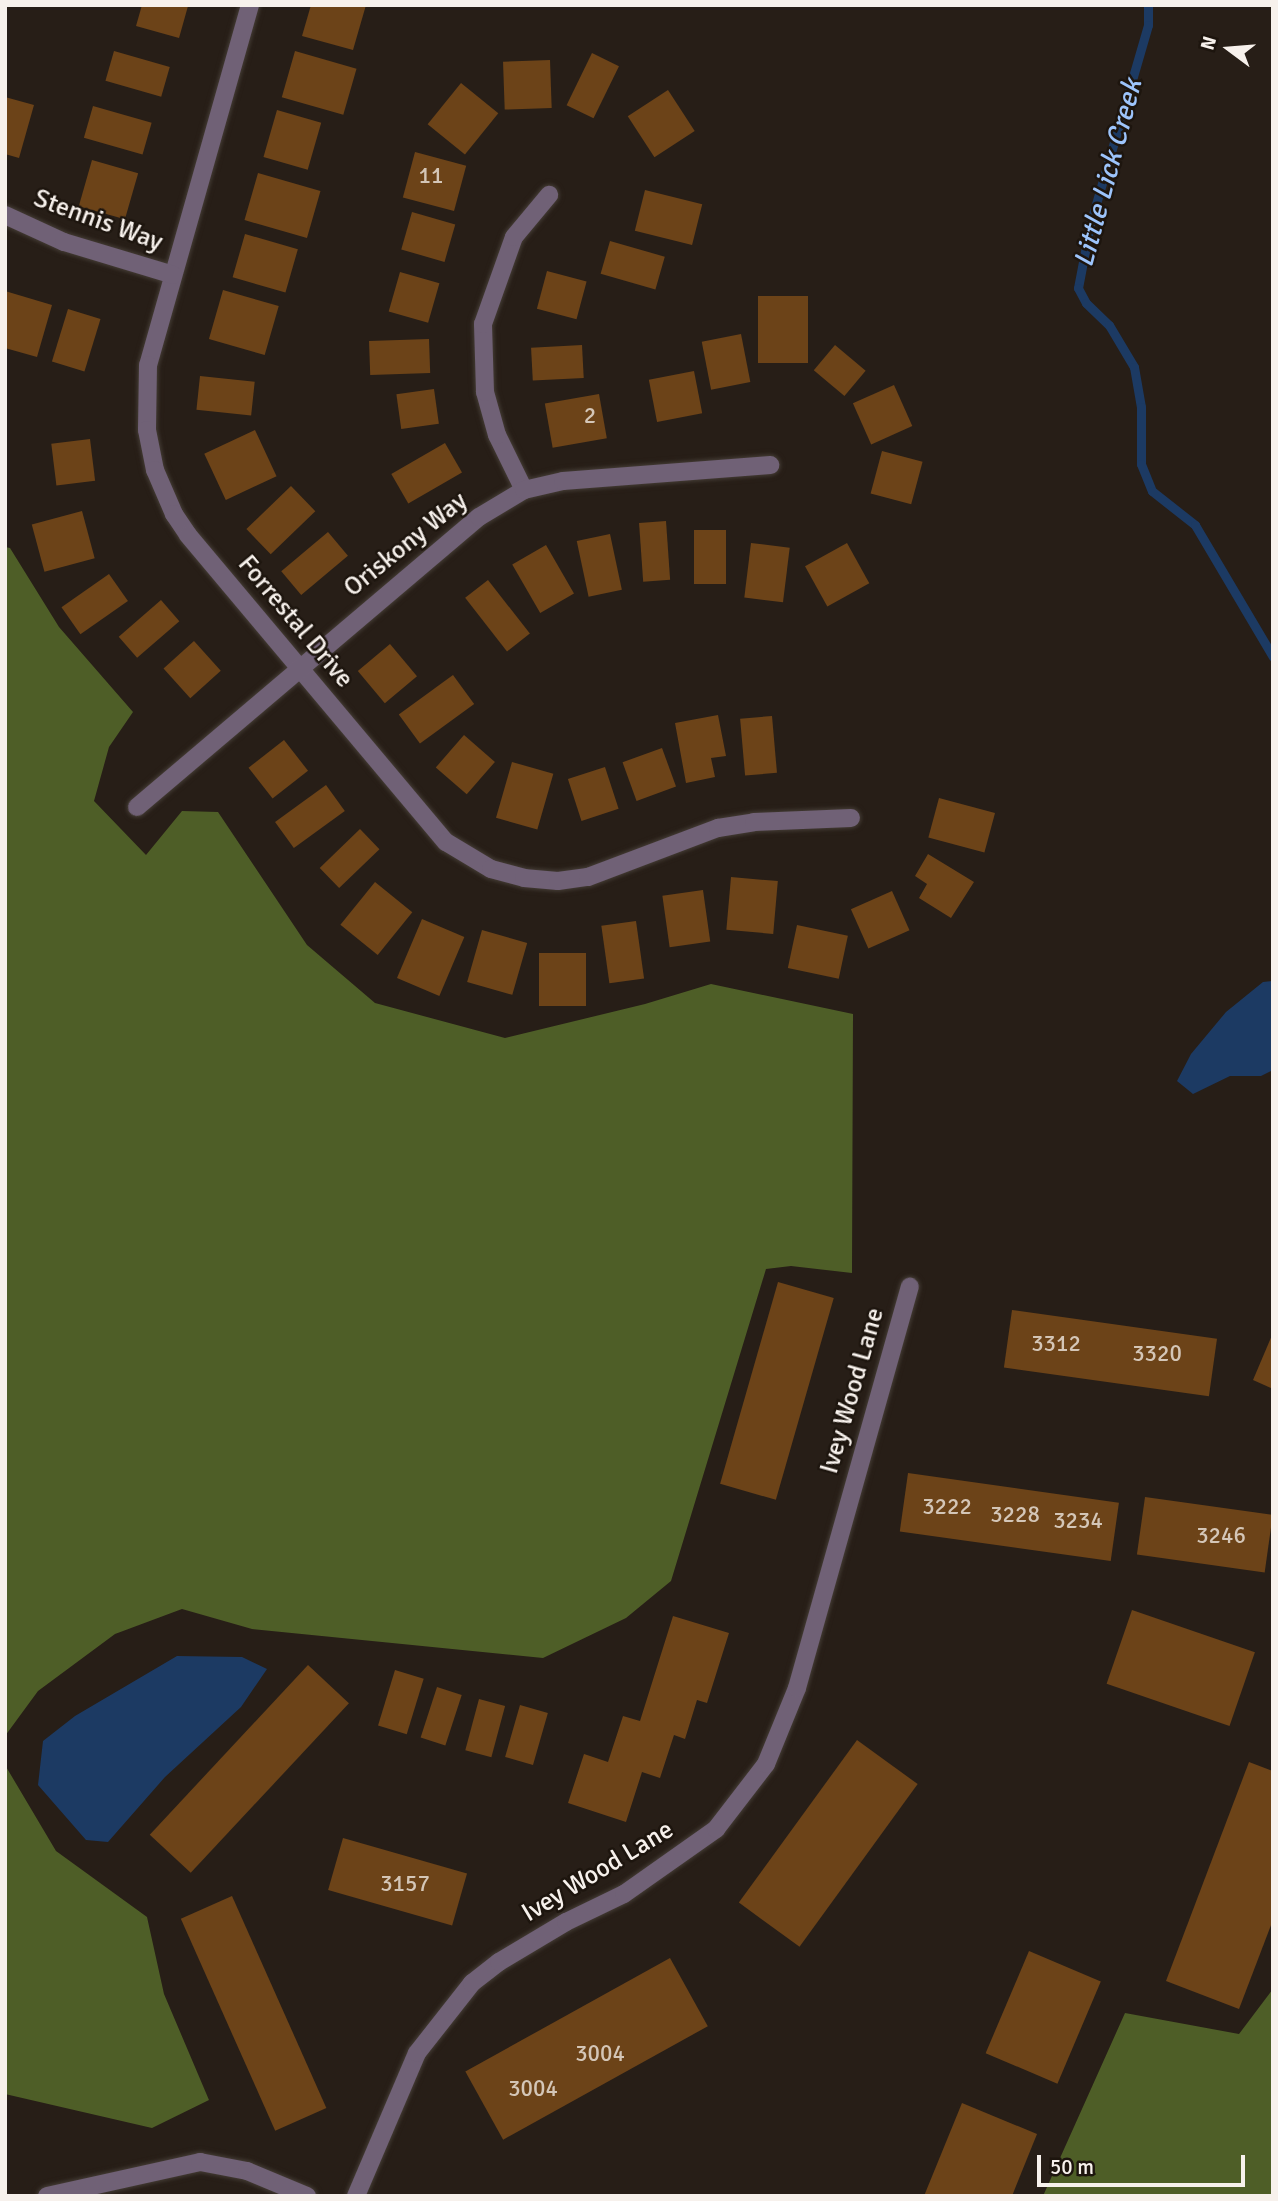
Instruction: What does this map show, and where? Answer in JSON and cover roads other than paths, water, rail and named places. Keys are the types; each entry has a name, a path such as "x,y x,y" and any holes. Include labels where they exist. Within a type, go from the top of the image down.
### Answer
{"street":[{"name":"Forrestal Drive","path":"250,5 155,337 146,384 147,430 155,470 174,514 188,535 446,842 474,861 524,878 558,881 587,877 718,828 754,822 850,818"},
{"path":"524,490 497,435 485,392 483,324 514,237 549,195"},
{"name":"Stennis Way","path":"5,215 64,242 173,275"},
{"name":"Oriskony Way","path":"137,807 479,516 524,490 564,481 770,465"},
{"name":"Ivey Wood Lane","path":"356,2196 416,2053 472,1983 499,1962 566,1922 624,1894 695,1845 716,1829 765,1764 797,1688 910,1287"},
{"path":"47,2196 200,2162 247,2171 307,2196"}],"water":[{"path":"1273,981 1273,1070 1261,1076 1230,1076 1193,1094 1177,1081 1191,1054 1226,1012 1263,982"},
{"path":"177,1656 242,1657 267,1669 241,1707 165,1777 108,1842 86,1840 38,1785 43,1741 75,1716"}],"waterway":[{"name":"Little Lick Creek","path":"1148,5 1148,25 1090,225 1078,288 1086,303 1109,325 1134,367 1141,407 1141,464 1152,491 1195,525 1273,657"}]}
